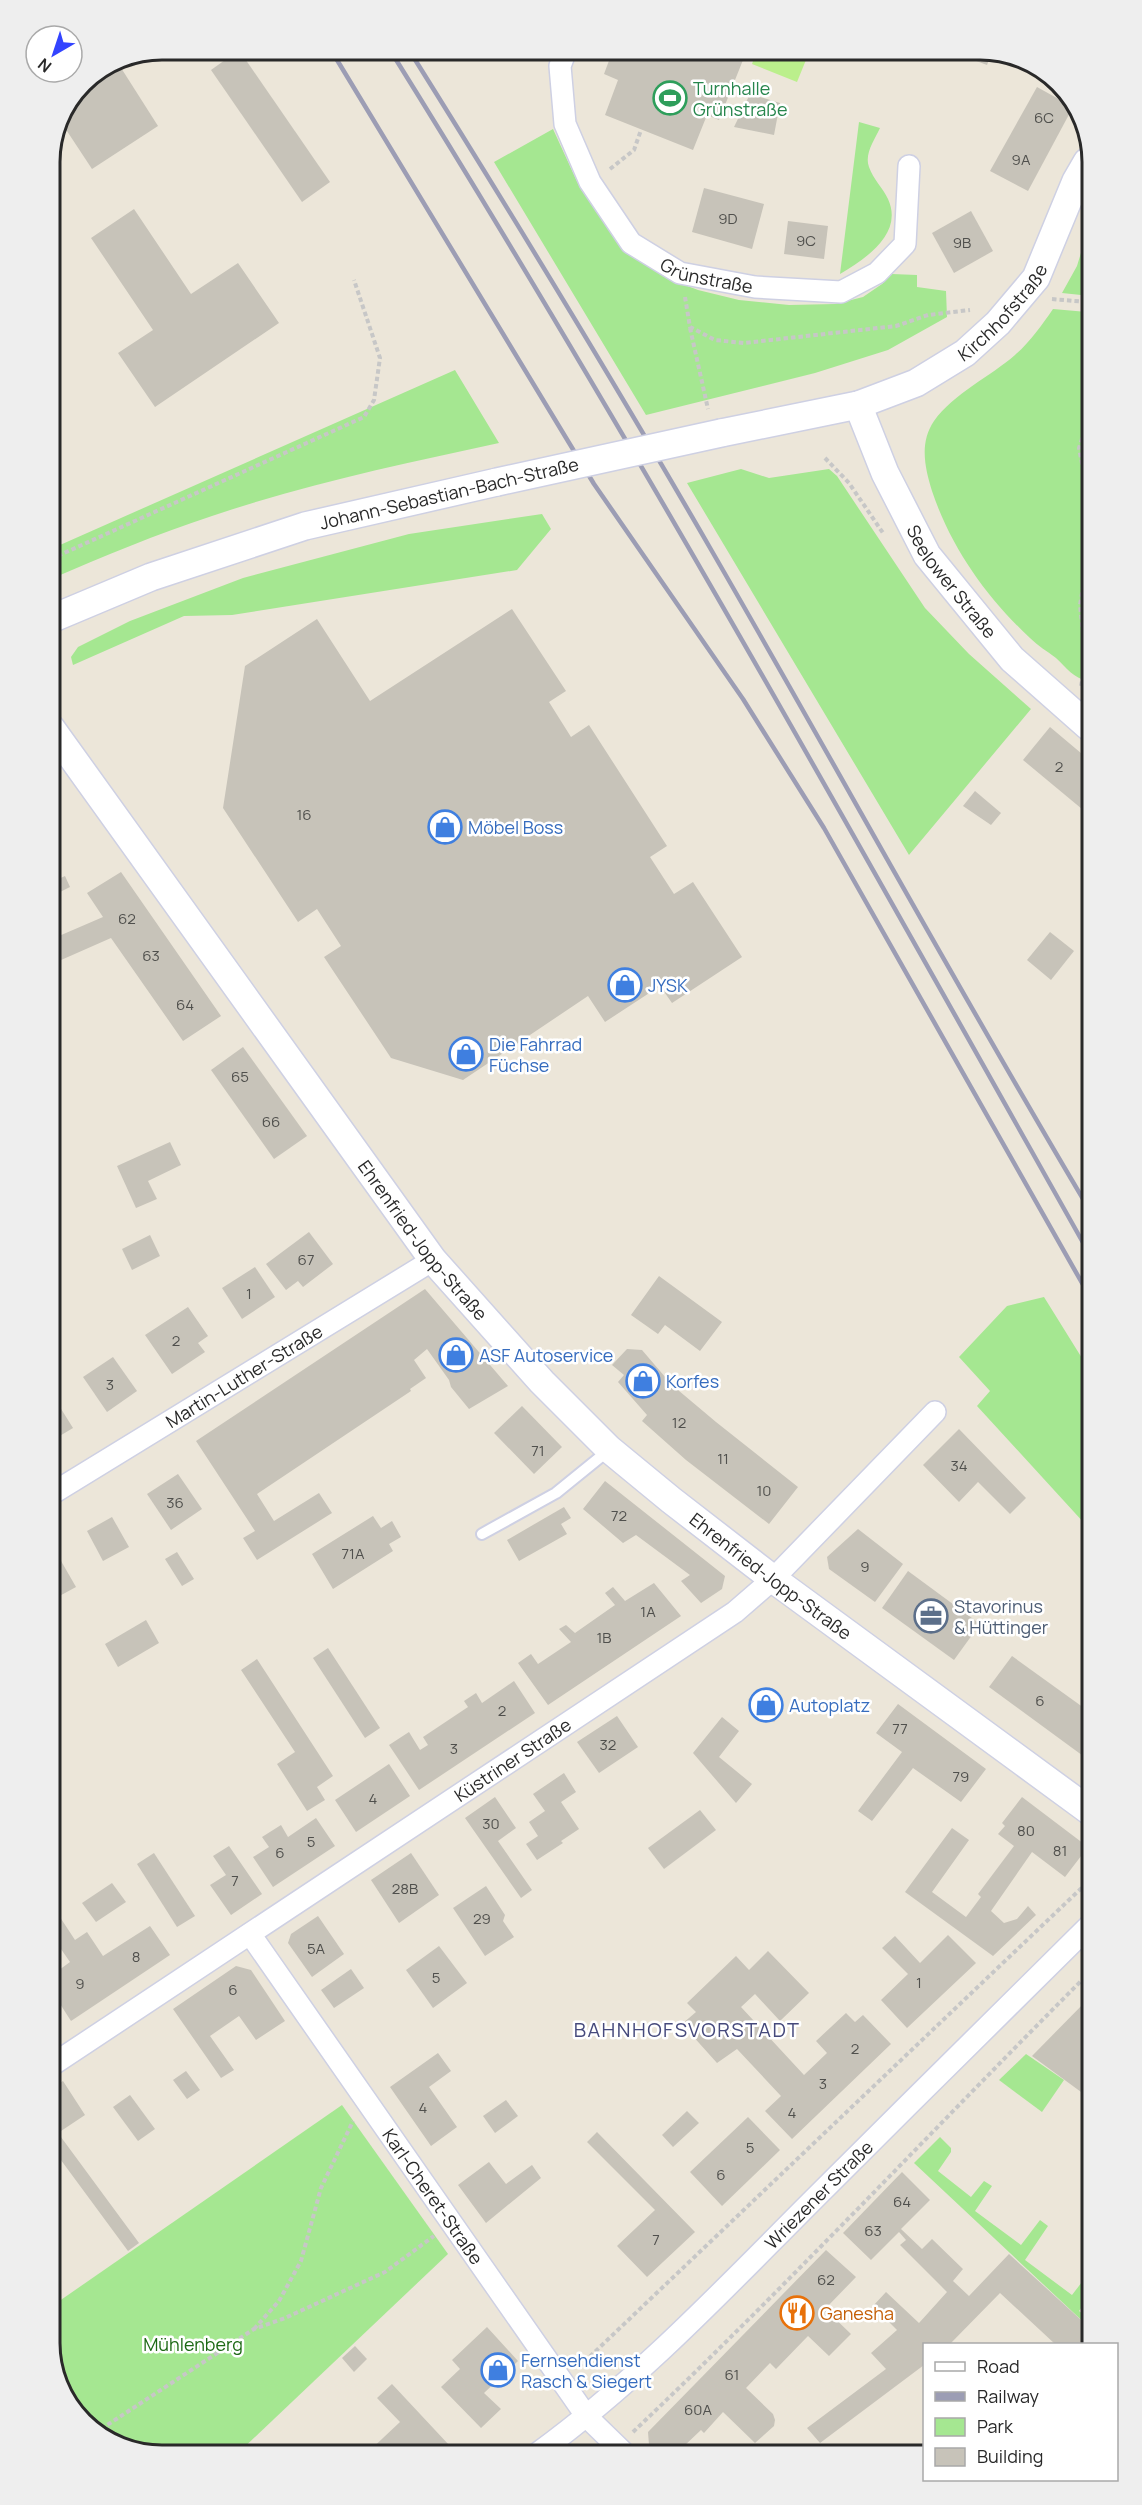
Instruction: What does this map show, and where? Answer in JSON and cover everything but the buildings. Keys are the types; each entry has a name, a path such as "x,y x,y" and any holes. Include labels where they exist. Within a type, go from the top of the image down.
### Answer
{"street":[{"name":"Grünstraße","path":"562,60 560,66 566,124 590,182 631,243 680,273 756,287 841,292 877,273 905,244 909,166"},
{"name":"Kirchhofstraße","path":"858,405 916,383 965,353 998,323 1036,278 1082,170"},
{"name":"Johann-Sebastian-Bach-Straße","path":"60,615 151,577 305,526 497,482 858,405"},
{"name":"Seelower Straße","path":"858,405 885,473 927,555 1012,658 1082,721"},
{"name":"Ehrenfried-Jopp-Straße","path":"60,741 433,1260 543,1382 609,1449 773,1579 1082,1805"},
{"name":"Martin-Luther-Straße","path":"60,1489 433,1260"},
{"name":"Küstriner Straße","path":"60,2059 735,1612 773,1579 935,1412"},
{"name":"Wriezener Straße","path":"549,2445 587,2417 666,2348 1082,1933"},
{"name":"Karl-Cheret-Straße","path":"250,1934 587,2417 616,2445"}],"lane":[{"path":"482,1534 556,1493 609,1449"}],"path":[{"path":"590,182 618,164 634,150 641,130"},
{"path":"680,273 708,409"},
{"path":"60,555 364,417 374,400 380,358 354,280"},
{"path":"1049,299 1082,302"},
{"path":"690,327 715,340 744,343 896,326 928,315 970,310"},
{"path":"1082,439 1079,448 1082,463"},
{"path":"1082,593 1080,605 1082,624"},
{"path":"1080,692 1082,682"},
{"path":"561,2379 582,2365 1082,1888"},
{"path":"632,2432 729,2340 1082,1980"},
{"path":"254,2329 279,2301 301,2261 321,2188 365,2100"},
{"path":"104,2427 254,2329 285,2318 385,2272 452,2224"}],"green space":[{"path":"753,60 806,60 797,82 752,64"},
{"path":"859,122 880,128 871,147 868,162 873,176 888,199 892,212 891,223 879,244 870,253 840,274"},
{"path":"553,129 580,188 626,252 672,280 698,290 739,300 789,305 835,304 863,297 892,274 917,275 917,287 946,291 947,317 888,350 815,373 646,415 494,162"},
{"path":"1082,250 1081,295 1062,293 1077,266"},
{"path":"1053,309 1082,312 1082,679 1030,638 985,589 949,532 932,491 926,465 926,438 929,429 942,411 1005,363 1036,333"},
{"path":"455,370 499,443 354,475 283,494 191,523 60,575 60,545"},
{"path":"741,469 769,478 829,469 837,476 925,608 969,654 1031,709 909,855 687,483"},
{"path":"542,514 551,529 517,570 232,615 184,616 73,665 71,657 78,647 130,621 243,578 409,534"},
{"path":"1044,1297 1082,1358 1082,1521 977,1406 990,1391 959,1357 1007,1306"},
{"path":"1026,2054 1064,2080 1042,2112 999,2080"},
{"name":"Mühlenberg","path":"342,2105 448,2254 247,2445 142,2443 129,2440 100,2424 81,2405 65,2376 60,2343 60,2301"},
{"path":"940,2137 951,2148 951,2152 938,2171 971,2197 984,2181 992,2186 975,2211 1021,2245 1040,2220 1048,2226 1025,2260 1072,2295 1082,2282 1082,2307 1079,2311 1082,2313 1082,2321 914,2163"}],"railway":[{"path":"337,60 594,484 743,699 824,828 1082,1283"},
{"path":"396,60 571,348 747,648 1082,1241"},
{"path":"415,60 676,489 1082,1197"}],"place":[{"name":"Turnhalle Grünstraße","path":"670,98"},
{"name":"Möbel Boss","path":"445,827"},
{"name":"JYSK","path":"625,985"},
{"name":"Die Fahrrad Füchse","path":"466,1054"},
{"name":"ASF Autoservice","path":"456,1355"},
{"name":"Korfes","path":"643,1381"},
{"name":"Stavorinus & Hüttinger","path":"931,1616"},
{"name":"Autoplatz","path":"766,1705"},
{"name":"Ganesha","path":"797,2313"},
{"name":"Fernsehdienst Rasch & Siegert","path":"498,2370"}],"district":[{"name":"BAHNHOFSVORSTADT","path":"687,2029"}]}
